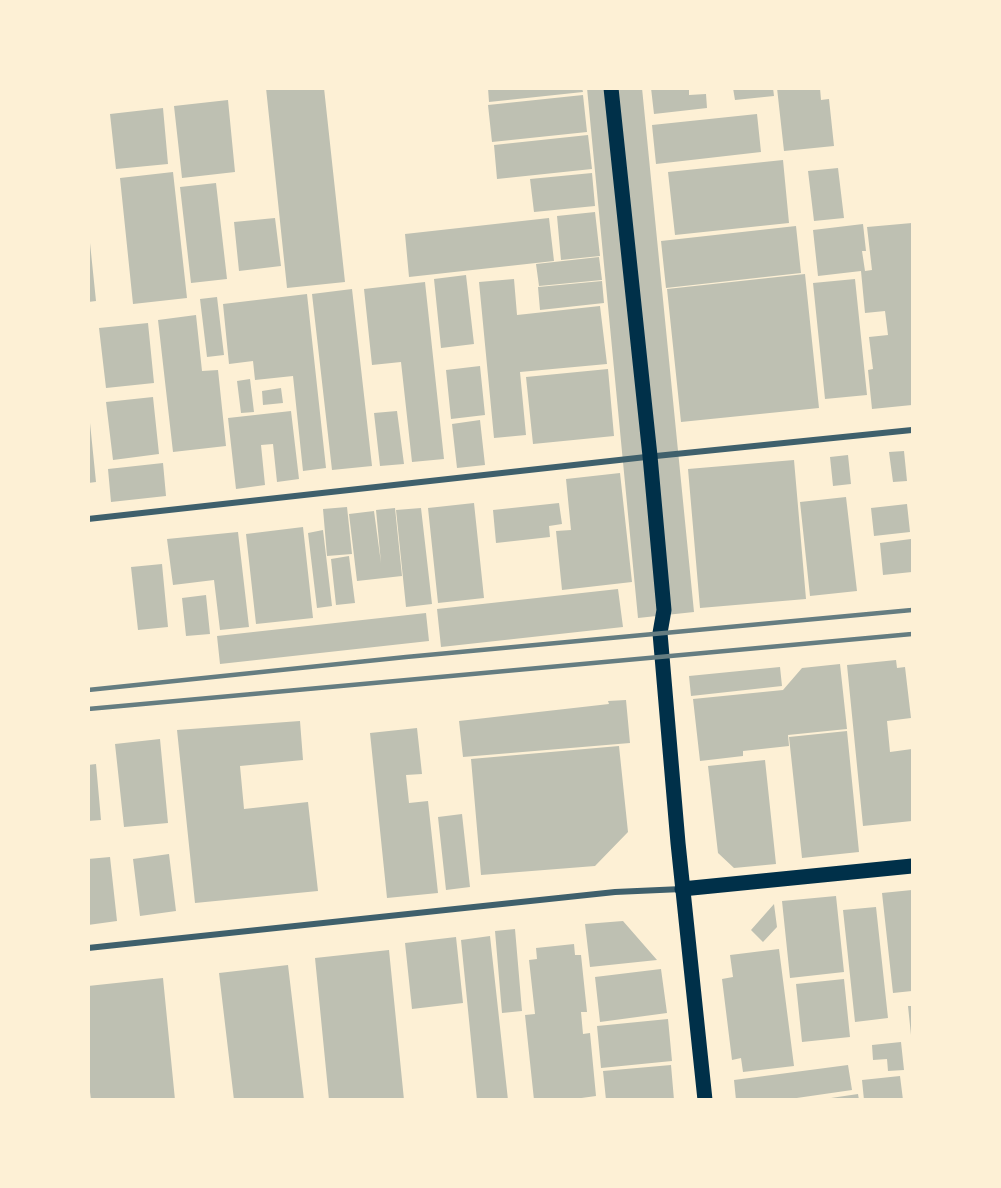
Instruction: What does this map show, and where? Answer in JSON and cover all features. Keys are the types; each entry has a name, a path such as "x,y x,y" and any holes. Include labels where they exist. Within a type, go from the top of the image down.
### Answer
{"main road":[{"path":"611,88 650,456 664,610 660,633 682,889 705,1100"},
{"path":"682,889 912,866"}],"street":[{"path":"88,519 650,456 912,430"},
{"path":"88,948 615,892 682,889"}],"building":[{"path":"266,88 324,88 345,282 287,288"},
{"path":"488,88 582,88 583,92 489,102"},
{"path":"587,88 642,88 694,612 638,618"},
{"path":"651,88 689,88 689,95 706,94 707,108 654,114"},
{"path":"733,88 773,88 774,96 735,100"},
{"path":"777,88 820,88 821,100 829,99 834,146 784,151"},
{"path":"583,95 587,132 492,142 488,105"},
{"path":"228,100 235,172 182,178 174,106"},
{"path":"163,108 168,164 116,169 110,114"},
{"path":"757,114 761,152 656,164 652,125"},
{"path":"588,135 592,169 497,179 494,145"},
{"path":"783,160 789,223 675,235 668,172"},
{"path":"838,168 844,218 814,221 808,171"},
{"path":"173,172 187,298 133,304 120,178"},
{"path":"592,173 595,206 534,212 530,179"},
{"path":"216,183 227,279 191,283 180,187"},
{"path":"595,212 600,256 561,260 557,216"},
{"path":"275,218 281,266 239,271 234,222"},
{"path":"549,218 554,261 409,277 405,234"},
{"path":"912,223 912,405 872,409 868,370 873,369 869,337 888,335 885,311 865,313 861,271 818,276 813,230 863,224 866,251 862,251 865,271 872,270 867,227"},
{"path":"796,226 801,273 666,288 661,241"},
{"path":"88,243 90,243 96,301 88,302"},
{"path":"599,257 602,280 539,286 536,264"},
{"path":"805,274 819,408 681,422 667,289"},
{"path":"466,275 474,344 441,348 434,279"},
{"path":"514,279 517,315 600,306 607,364 520,372 526,435 494,438 479,282"},
{"path":"855,279 867,395 825,399 813,283"},
{"path":"602,281 604,303 540,310 538,287"},
{"path":"425,282 444,459 412,462 401,362 372,365 364,289"},
{"path":"352,289 372,466 332,470 312,294"},
{"path":"307,294 326,468 303,471 293,376 255,380 253,361 229,364 223,304"},
{"path":"217,297 224,355 207,357 200,299"},
{"path":"196,315 202,371 218,370 226,446 173,452 158,320"},
{"path":"148,323 154,383 106,388 99,328"},
{"path":"480,366 485,415 451,419 446,370"},
{"path":"608,369 614,436 533,444 526,377"},
{"path":"250,379 254,412 241,413 237,381"},
{"path":"281,388 283,403 263,405 262,391"},
{"path":"153,397 159,454 113,460 106,402"},
{"path":"291,411 299,479 277,482 273,444 261,445 265,485 236,489 228,418"},
{"path":"397,411 404,464 380,466 374,413"},
{"path":"480,420 485,465 457,468 452,424"},
{"path":"88,423 90,423 96,482 88,483"},
{"path":"904,451 907,481 893,482 889,452"},
{"path":"848,455 851,484 833,486 830,457"},
{"path":"794,460 806,599 700,608 688,469"},
{"path":"163,463 166,496 111,502 108,469"},
{"path":"620,473 632,582 562,590 556,531 571,530 566,479"},
{"path":"846,497 857,591 810,596 800,502"},
{"path":"474,503 484,598 438,603 428,508"},
{"path":"559,503 562,524 549,526 550,537 496,543 493,510"},
{"path":"907,504 910,532 874,536 871,508"},
{"path":"347,507 352,554 327,556 323,509"},
{"path":"395,508 402,576 357,581 349,514 374,511 381,563 376,510"},
{"path":"421,508 432,604 406,607 396,510"},
{"path":"303,527 313,618 256,624 246,534"},
{"path":"323,530 332,606 317,608 308,533"},
{"path":"238,532 249,627 220,630 214,580 173,585 167,539"},
{"path":"911,539 912,572 883,575 880,543"},
{"path":"349,556 355,603 336,605 331,559"},
{"path":"162,564 168,627 138,630 131,567"},
{"path":"618,589 623,627 441,647 437,609"},
{"path":"206,595 210,634 186,636 182,598"},
{"path":"426,613 429,641 220,664 217,636"},
{"path":"896,660 897,668 905,667 911,718 887,721 890,752 912,749 912,821 863,826 847,665"},
{"path":"840,664 847,729 788,735 789,746 743,751 743,756 700,761 693,699 783,690 802,668"},
{"path":"780,667 782,686 691,696 689,676"},
{"path":"626,700 630,743 463,757 459,721 609,704 608,701"},
{"path":"300,721 303,760 240,766 244,809 308,802 318,891 195,903 177,730"},
{"path":"417,728 422,774 406,775 409,803 428,801 438,893 387,898 370,733"},
{"path":"847,731 859,852 802,858 789,737"},
{"path":"160,739 168,823 124,827 115,744"},
{"path":"619,746 628,832 595,866 481,875 471,759"},
{"path":"765,760 776,864 734,868 718,853 708,766"},
{"path":"96,764 101,820 88,821 88,765"},
{"path":"462,814 470,887 446,890 438,817"},
{"path":"169,854 176,911 140,916 133,859"},
{"path":"110,857 117,921 88,925 88,859"},
{"path":"912,890 912,991 893,993 882,893"},
{"path":"836,896 844,972 790,978 782,901"},
{"path":"774,904 777,927 763,942 751,930"},
{"path":"876,907 888,1018 855,1022 843,910"},
{"path":"623,921 657,960 590,967 585,924"},
{"path":"515,929 522,1011 502,1013 495,931"},
{"path":"490,936 508,1100 477,1100 461,940"},
{"path":"456,937 463,1003 412,1009 405,943"},
{"path":"574,944 575,955 581,955 587,1012 581,1012 583,1034 590,1033 596,1096 567,1100 534,1100 525,1015 535,1014 529,960 537,959 536,948"},
{"path":"779,949 794,1066 743,1072 741,1058 732,1060 722,979 733,977 730,955"},
{"path":"389,950 404,1100 329,1100 315,958"},
{"path":"288,965 304,1100 234,1100 219,973"},
{"path":"661,969 667,1013 600,1022 595,977"},
{"path":"163,978 175,1100 91,1100 88,1076 88,986"},
{"path":"844,979 850,1037 802,1042 796,984"},
{"path":"908,1006 912,1006 912,1035 911,1035"},
{"path":"668,1019 672,1061 601,1068 597,1026"},
{"path":"901,1042 904,1070 888,1071 887,1059 873,1060 872,1045"},
{"path":"671,1065 674,1100 606,1100 603,1071"},
{"path":"848,1065 852,1090 783,1100 736,1100 734,1080"},
{"path":"900,1076 903,1100 864,1100 862,1080"},
{"path":"858,1094 859,1100 832,1100 831,1098"}],"railway":[{"path":"88,690 406,657 912,610"},
{"path":"88,709 912,634"}]}
